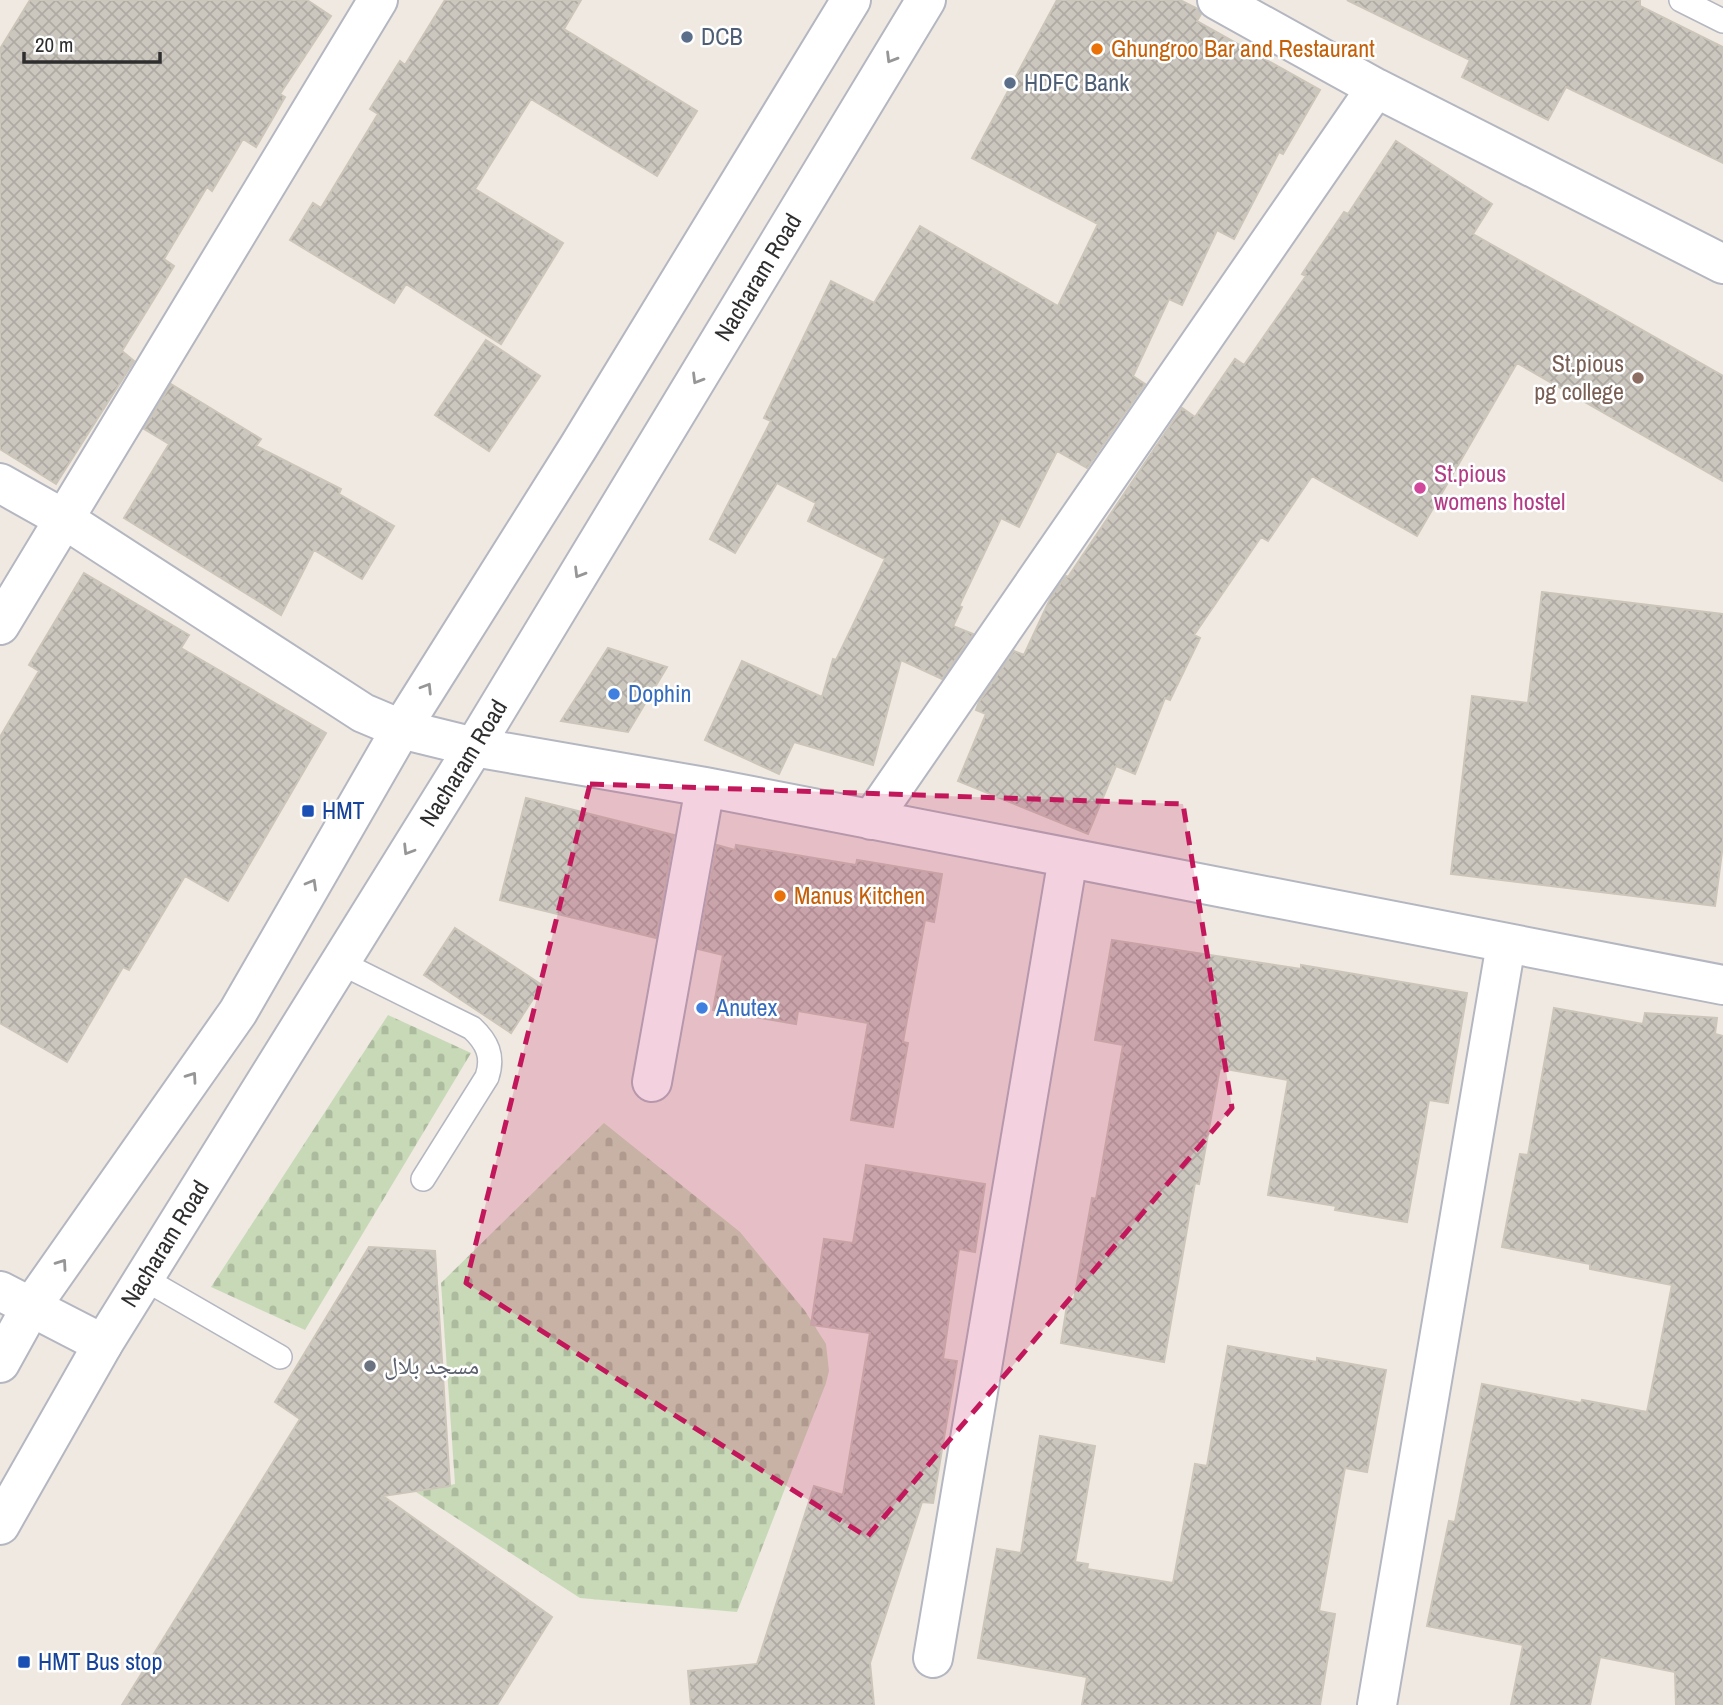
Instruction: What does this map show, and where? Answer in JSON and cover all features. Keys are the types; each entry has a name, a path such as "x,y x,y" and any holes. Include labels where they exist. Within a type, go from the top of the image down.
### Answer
{"street":[{"path":"0,625 377,0"},
{"path":"0,1363 16,1299 238,1012 401,729 579,446 851,0"},
{"name":"Nacharam Road","path":"0,1525 103,1344 474,747 926,0"},
{"path":"1217,0 1376,88 1723,264"},
{"path":"871,820 1376,88"},
{"path":"0,483 64,519 363,713 401,729 474,747 705,788 1723,985"},
{"path":"652,1082 705,788"},
{"path":"933,1658 1068,858"},
{"path":"1377,1705 1506,944"},
{"path":"16,1299 103,1344"}],"lane":[{"path":"1681,0 1723,21"},
{"path":"339,962 472,1027 488,1048 490,1058 487,1077 423,1179"},
{"path":"143,1279 280,1357"}],"highlighted area":[{"path":"590,784 1183,804 1232,1108 867,1537 466,1283"}],"green space":[{"path":"388,1015 471,1053 305,1330 211,1287"},
{"path":"604,1123 740,1232 805,1311 826,1344 829,1371 826,1383 737,1612 580,1598 416,1492 455,1484 441,1283"}],"building":[{"path":"30,0 307,0 331,16 280,94 285,97 256,147 243,139 212,191 207,187 164,259 174,266 122,351 134,361 56,484 0,449 0,49"},
{"path":"445,0 581,0 564,29 697,111 657,176 531,99 475,189 563,243 501,344 406,284 394,303 290,240 313,203 321,208 378,114 370,109 400,61 405,65"},
{"path":"1057,0 1180,0 1198,9 1201,14 1197,21 1320,90 1283,154 1279,152 1234,239 1217,230 1182,305 1169,299 1133,376 1145,384 1087,468 1057,451 1019,527 1001,518 959,606 962,607 953,626 973,634 942,679 901,660 873,765 794,742 779,774 705,740 742,661 822,697 833,659 836,660 885,559 808,521 816,503 777,483 735,553 710,539 771,421 764,418 831,281 874,303 920,226 1058,306 1098,224 972,158"},
{"path":"1347,0 1640,0 1640,6 1723,47 1723,163 1566,87 1548,120 1462,77 1470,60"},
{"path":"1396,141 1492,204 1473,234 1723,376 1723,481 1517,363 1417,536 1312,476 1268,541 1261,537 1194,635 1200,638 1170,700 1165,698 1135,774 1116,766 1088,834 958,781 986,714 976,710 979,702 1014,651 1024,655 1051,597 1066,576 1068,577 1182,408 1195,417 1235,359 1244,365 1306,276 1302,274 1344,212 1348,214"},
{"path":"486,340 540,376 489,451 435,415"},
{"path":"171,384 261,439 256,446 341,489 339,494 394,526 362,579 314,550 281,615 124,518 169,444 144,429"},
{"path":"84,573 189,635 181,648 326,733 228,901 185,876 129,970 123,967 67,1062 0,1023 0,737 39,671 29,665"},
{"path":"1542,592 1723,614 1723,844 1715,906 1451,874 1472,696 1528,703"},
{"name":"Dophin","path":"608,648 667,667 628,732 561,721"},
{"path":"526,798 674,835 656,938 500,900"},
{"path":"717,845 735,850 736,845 856,865 857,860 942,874 934,922 925,920 903,1042 908,1043 893,1127 851,1120 868,1023 798,1011 796,1024 713,1010 723,955 698,949"},
{"path":"455,928 542,985 511,1033 424,975"},
{"path":"1112,940 1301,969 1301,965 1467,993 1448,1103 1429,1100 1407,1222 1335,1210 1336,1206 1268,1195 1288,1080 1220,1068 1199,1184 1195,1183 1164,1362 1061,1343 1068,1299 1074,1300 1092,1198 1096,1199 1123,1045 1095,1040"},
{"path":"1554,1008 1643,1024 1645,1013 1717,1018 1715,1034 1723,1036 1723,1705 1676,1705 1675,1672 1600,1657 1590,1705 1511,1705 1523,1645 1427,1626 1449,1521 1455,1522 1482,1384 1581,1403 1582,1400 1647,1412 1672,1285 1590,1269 1590,1264 1502,1247 1520,1154 1528,1155"},
{"path":"866,1165 985,1184 975,1252 959,1249 943,1359 957,1361 933,1503 922,1502 870,1663 874,1705 691,1705 688,1671 757,1664 814,1486 843,1495 870,1333 811,1325 824,1239 853,1243"},
{"path":"369,1247 435,1251 450,1486 383,1496 552,1617 497,1705 122,1705 300,1419 275,1402"},
{"path":"1228,1346 1317,1362 1317,1358 1386,1370 1367,1472 1345,1468 1319,1611 1335,1614 1320,1705 1082,1705 1087,1677 978,1658 997,1549 1021,1553 1040,1436 1095,1446 1075,1562 1088,1564 1087,1569 1173,1583 1195,1464 1207,1466"}],"place":[{"name":"DCB","path":"687,37"},
{"name":"Ghungroo Bar and Restaurant","path":"1097,49"},
{"name":"HDFC Bank","path":"1010,83"},
{"name":"St.pious pg college","path":"1638,378"},
{"name":"St.pious womens hostel","path":"1420,488"},
{"name":"Dophin","path":"614,694"},
{"name":"HMT","path":"308,811"},
{"name":"Manus Kitchen","path":"780,896"},
{"name":"Anutex","path":"702,1008"},
{"name":"مسجد بلال","path":"370,1366"},
{"name":"HMT Bus stop","path":"24,1662"}]}
